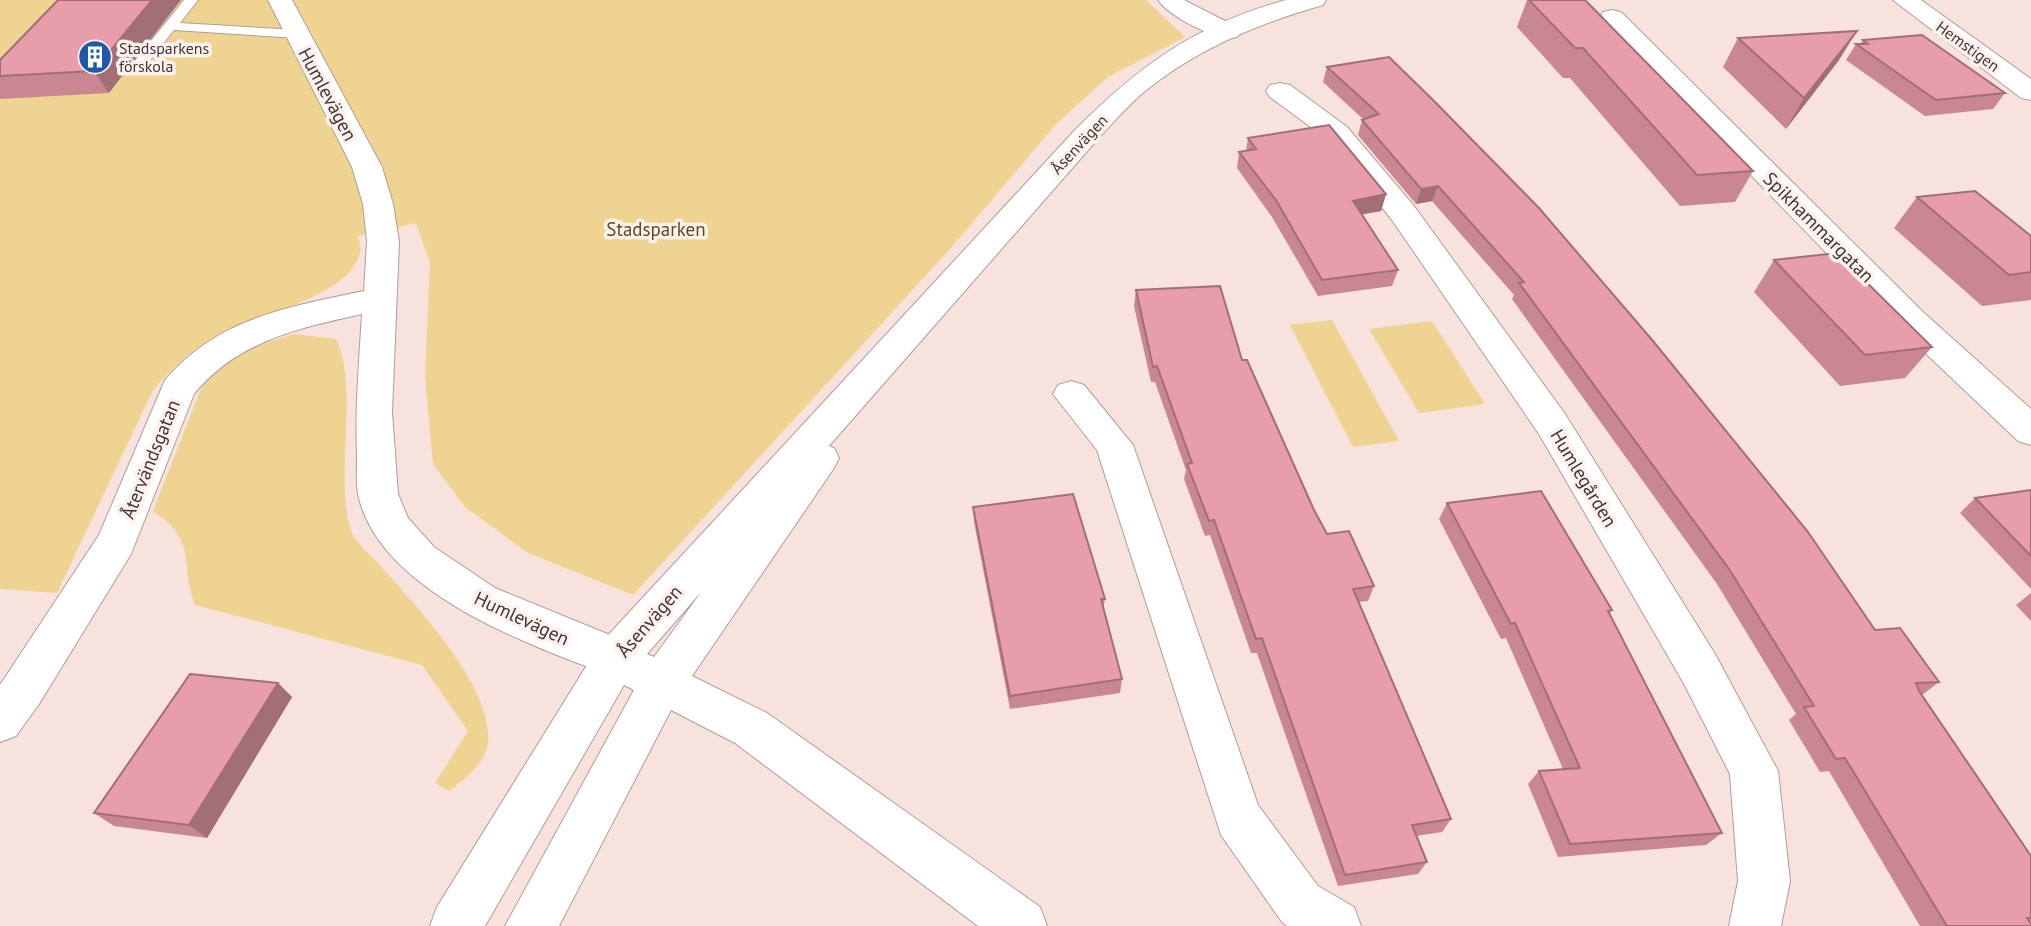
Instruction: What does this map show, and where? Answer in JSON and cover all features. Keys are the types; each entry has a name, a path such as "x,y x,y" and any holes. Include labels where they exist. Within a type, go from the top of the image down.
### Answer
{"street":[{"name":"Humlevägen","path":"280,0 367,167 378,204 383,241 374,412 378,494 391,527 419,559 480,601 616,658 660,684 751,729 1021,926"},
{"path":"1170,0 1181,10 1228,32"},
{"name":"Åsenvägen","path":"456,926 616,658 760,494 892,352 1086,135 1133,87 1184,53 1228,32 1314,0"},
{"name":"Hemstigen","path":"1905,0 2031,92"},
{"name":"Spikhammargatan","path":"1612,17 1911,320 2031,430"},
{"name":"Humlegården","path":"1280,91 1337,133 1403,213 1552,425 1699,668 1754,771 1764,881 1755,926"},
{"name":"Återvändsgatan","path":"0,721 23,690 117,542 178,389 191,370 216,349 258,330 380,299"},
{"name":"Åsenvägen","path":"531,926 660,684 768,535 892,352"},
{"path":"1071,394 1114,445 1238,818 1300,905 1335,926"}],"lane":[{"path":"139,65 191,0"},
{"path":"170,26 297,34"}],"green space":[{"name":"Stadsparken","path":"0,0 1146,0 1185,37 1108,77 1056,124 951,248 633,595 528,553 465,507 433,464 425,377 430,263 416,223 358,236 360,252 352,268 338,282 297,304 216,336 189,354 166,376 152,392 57,593 0,589"},
{"path":"1332,320 1399,441 1353,447 1290,325"},
{"path":"1432,321 1485,404 1419,413 1369,329"},
{"path":"294,334 336,339 343,358 347,404 346,506 352,533 449,648 466,672 486,720 488,743 483,757 461,782 449,791 435,783 468,731 422,665 195,605 182,543 177,533 153,511 208,371 234,353"}],"building":[{"path":"58,0 152,0 94,71 0,76 0,60"},
{"path":"1529,0 1585,0 1753,171 1697,175 1583,48 1575,48"},
{"path":"1857,31 1804,98 1738,38"},
{"path":"1922,35 2005,93 1936,100 1856,44 1868,44 1863,40"},
{"path":"1389,57 1539,208 1653,341 1808,532 1875,630 1900,628 1939,682 1916,683 1919,691 2031,856 2031,918 2027,918 2031,926 1947,926 1845,758 1836,759 1804,707 1814,706 1729,569 1519,283 1524,282 1438,186 1421,189 1362,120 1379,114 1327,67"},
{"path":"1329,125 1386,194 1353,201 1398,270 1322,280 1276,200 1239,152 1256,149 1248,138"},
{"path":"1975,191 2031,236 2031,272 2009,275 1917,197"},
{"path":"1837,253 1932,347 1865,355 1774,260"},
{"path":"1220,286 1242,360 1247,360 1314,510 1327,534 1349,531 1374,586 1353,589 1451,819 1412,825 1427,862 1345,875 1262,638 1256,639 1214,520 1209,521 1187,464 1192,463 1157,366 1153,367 1136,290"},
{"path":"2031,490 2031,556 1975,498"},
{"path":"1541,491 1612,610 1608,611 1722,833 1570,844 1539,771 1580,768 1515,623 1511,624 1447,503"},
{"path":"1073,494 1105,599 1101,599 1122,679 1010,696 973,507"},
{"path":"190,674 278,683 189,825 94,813"}],"place":[{"name":"Stadsparkens förskola","path":"95,57"}]}
